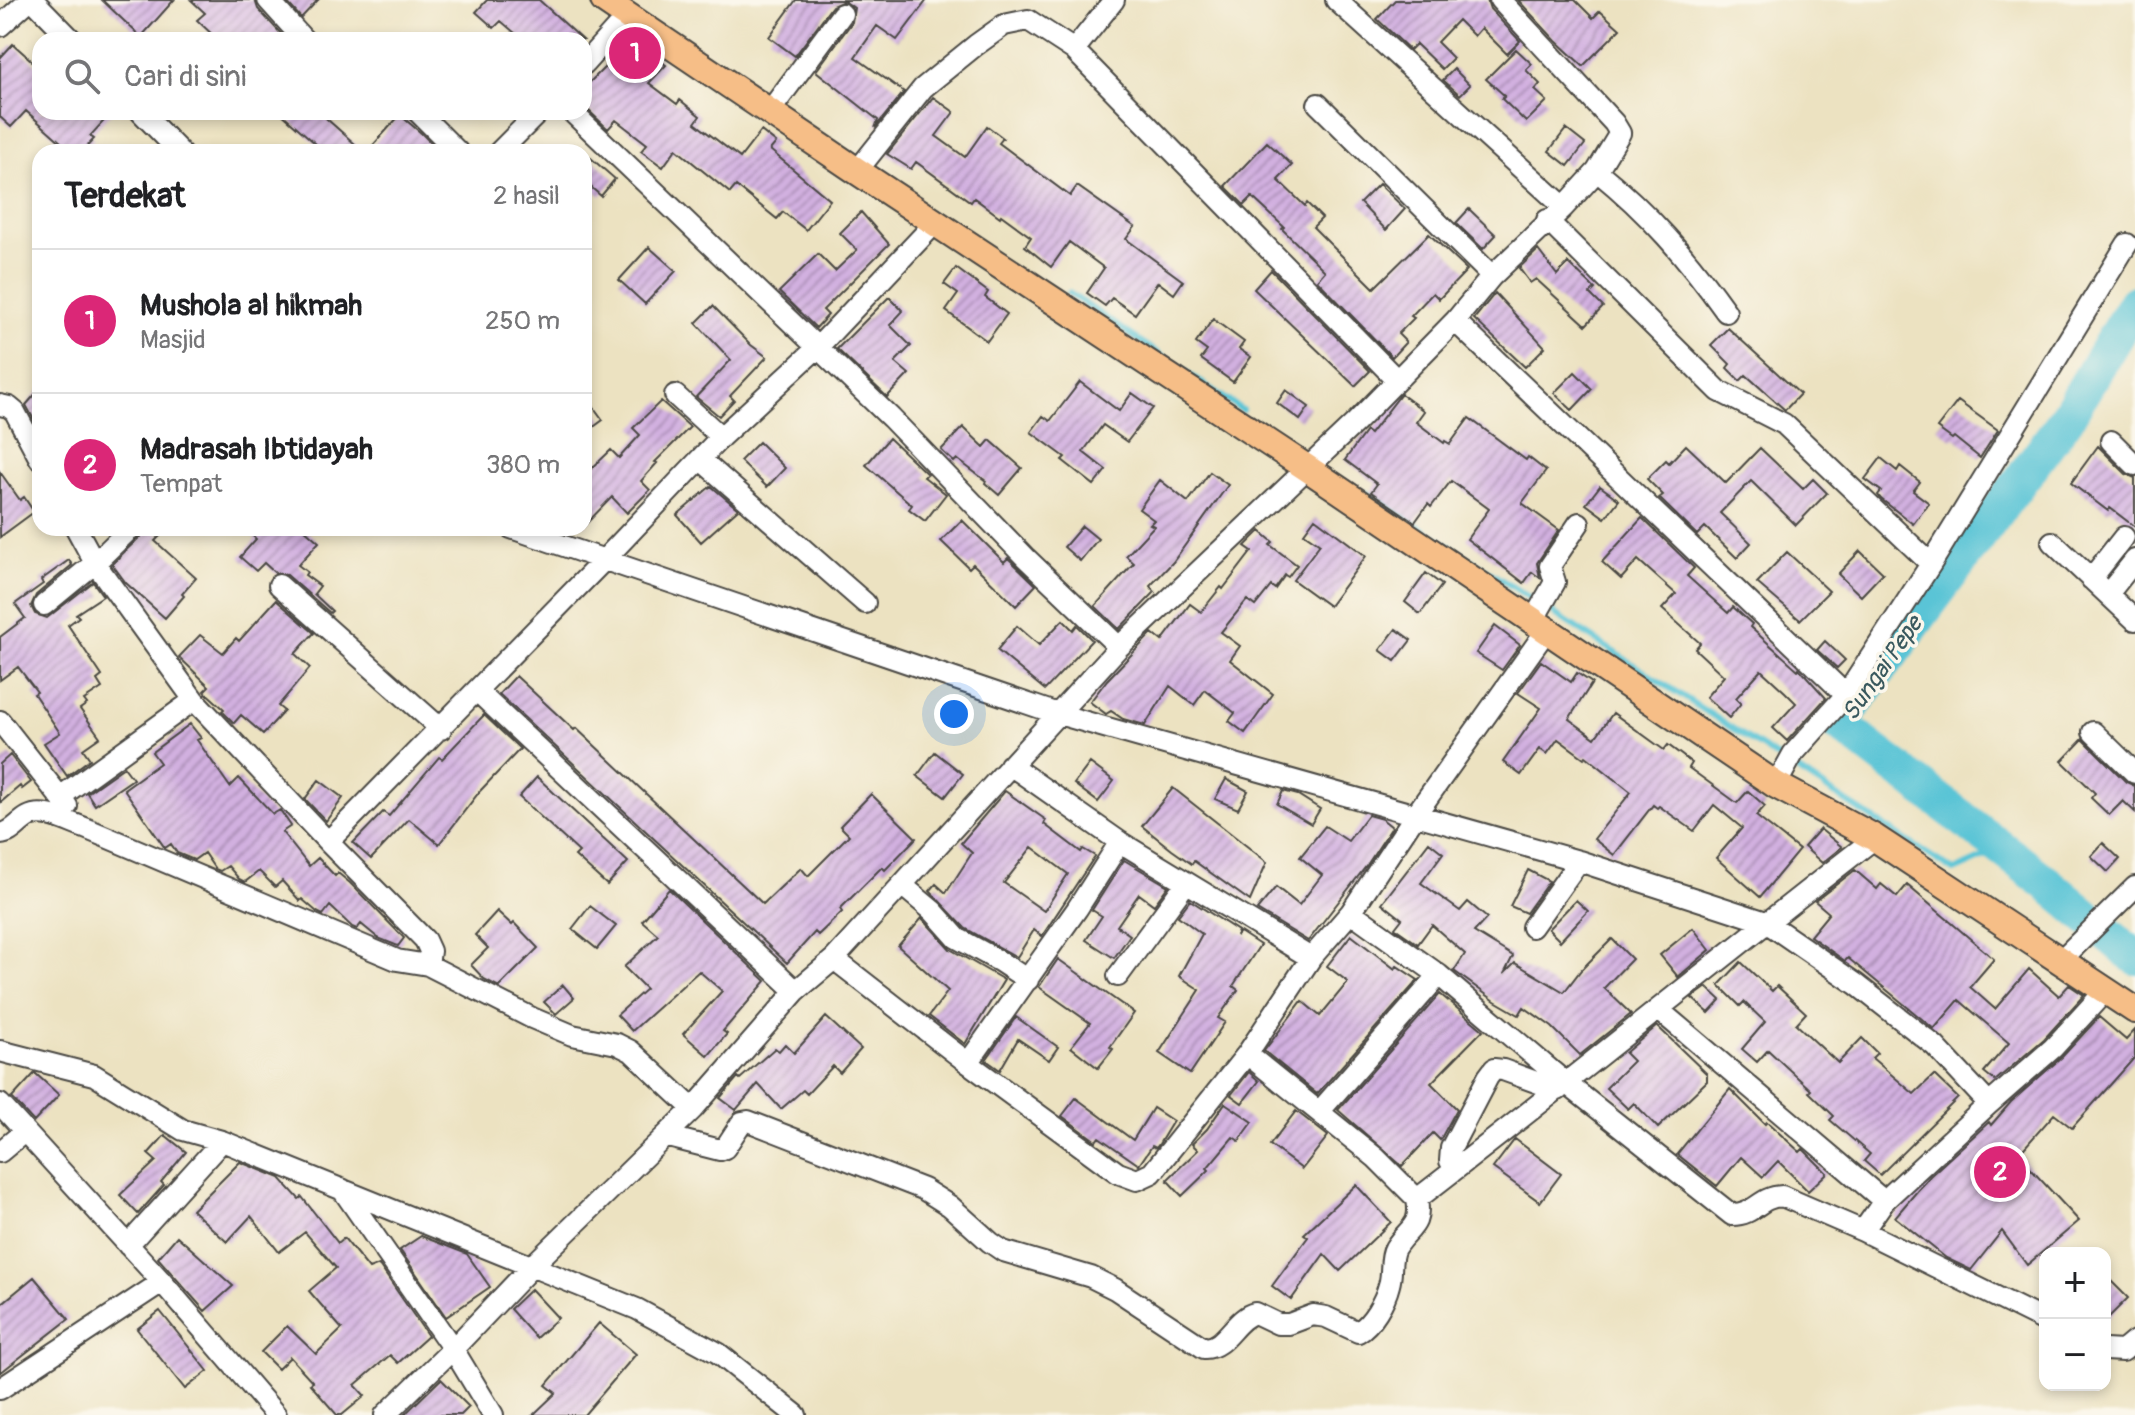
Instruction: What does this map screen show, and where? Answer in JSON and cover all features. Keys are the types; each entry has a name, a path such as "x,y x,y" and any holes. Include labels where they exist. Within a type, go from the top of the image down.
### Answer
{"main road":[{"path":"604,0 1307,468 1542,614 1777,781 2070,951 2106,990 2135,1010"}],"street":[{"path":"0,26 31,0 64,32"},
{"path":"268,0 297,32"},
{"path":"1074,50 1114,0"},
{"path":"1336,0 1564,207"},
{"path":"385,1415 693,1109 796,991 834,959 903,886 1119,647 1307,468 1455,321 1492,276 1597,171 1620,133 1500,0"},
{"path":"770,111 842,14"},
{"path":"592,55 628,15"},
{"path":"857,171 923,88 1004,25 1028,20 1074,50 1396,379"},
{"path":"1318,104 1492,276"},
{"path":"149,120 172,144"},
{"path":"426,120 450,144"},
{"path":"507,144 531,120"},
{"path":"580,120 891,418 1026,558 1119,647"},
{"path":"1597,171 1635,202 1667,235 1726,312"},
{"path":"1547,220 1719,391 1784,424 1931,564"},
{"path":"328,842 441,729 721,437 817,348 936,222"},
{"path":"1777,781 1793,754 1846,695 1931,564 2127,244"},
{"path":"1455,321 1846,695"},
{"path":"675,395 721,437"},
{"path":"0,405 15,412 32,444"},
{"path":"2111,441 2135,465"},
{"path":"700,459 865,603"},
{"path":"834,959 968,1063 1118,1173 1137,1180 1152,1173 1247,1054 1311,958 1351,912 1416,814 1542,614 1555,582 1550,566 1579,523"},
{"path":"80,536 95,563 194,700 425,940 430,951 428,965"},
{"path":"44,605 123,536"},
{"path":"534,536 1058,714 1579,861 1766,922 1856,984 1935,1046 1989,1104"},
{"path":"2091,579 2124,537"},
{"path":"2052,542 2135,620"},
{"path":"2108,594 2135,560"},
{"path":"279,585 441,729"},
{"path":"477,691 796,991"},
{"path":"60,797 194,700"},
{"path":"0,721 85,828"},
{"path":"2093,732 2135,773"},
{"path":"1010,765 1120,842 1311,958"},
{"path":"0,834 12,831 28,817 40,814 85,828 397,960 428,965 572,1035 617,1044 631,1051 693,1109"},
{"path":"1417,1199 1563,1087 1875,838"},
{"path":"968,1063 1028,980 1120,842"},
{"path":"1532,927 1579,861"},
{"path":"1118,976 1186,883"},
{"path":"903,886 933,911 957,938 1028,980"},
{"path":"2070,951 2135,887"},
{"path":"2112,910 2135,918"},
{"path":"1351,912 1439,975 1563,1087 1732,1215 1744,1215 1769,1196 1782,1196 1863,1231 2041,1319"},
{"path":"1319,1112 1439,975"},
{"path":"1863,1231 1884,1201 2053,1048 2106,990"},
{"path":"1659,1010 1884,1201"},
{"path":"0,1051 94,1075 183,1130 222,1141 637,1309 718,1353 793,1414"},
{"path":"665,1136 720,1150 725,1148 742,1122 748,1121 923,1189 950,1206 1003,1251 1091,1277 1209,1349 1227,1336 1244,1316 1255,1313 1278,1324 1289,1324 1313,1315 1326,1317 1350,1330 1362,1330 1378,1309 1389,1286 1396,1247 1414,1228 1419,1212 1417,1199 1376,1158 1247,1054"},
{"path":"1456,1169 1450,1161 1451,1148 1494,1069 1563,1087"},
{"path":"0,1104 162,1282 276,1415"},
{"path":"0,1152 24,1132"},
{"path":"128,1245 222,1141"},
{"path":"342,1189 453,1349 493,1415"},
{"path":"0,1389 162,1282"},
{"path":"2111,1350 2123,1351 2135,1341"}],"building":[{"path":"102,0 174,0 145,32 136,32"},
{"path":"191,0 255,0 258,9 279,32 210,32 197,20 205,13"},
{"path":"285,0 318,0 301,18"},
{"path":"487,0 539,0 574,32 514,32 501,21 494,28 476,12"},
{"path":"796,0 927,0 897,40 877,26 855,57 904,92 875,128 878,120 816,71 852,22 854,8 844,1 832,6 795,56 769,37"},
{"path":"1395,0 1487,0 1490,9 1520,41 1507,54 1481,28 1474,36 1458,20 1437,42 1453,58 1442,69 1416,44 1410,50 1377,19"},
{"path":"1518,0 1575,0 1593,18 1600,11 1620,29 1583,66"},
{"path":"633,39 666,65 649,83 677,104 680,100 700,116 695,123 740,158 761,131 776,143 770,150 830,200 806,230 783,212 777,219 736,186 730,193 676,149 663,167 641,151 647,144 616,120 608,129 592,114 592,80"},
{"path":"13,44 32,61 32,116 26,111 11,127 0,117 0,58"},
{"path":"1516,49 1532,64 1526,70 1540,84 1535,90 1547,101 1526,122 1486,79"},
{"path":"1454,69 1470,85 1460,95 1443,80"},
{"path":"933,97 954,112 936,136 965,157 987,126 1003,138 999,143 1070,196 1077,186 1135,227 1126,239 1183,281 1174,294 1158,282 1135,314 1112,298 1105,306 1087,293 1104,268 1069,242 1051,267 1025,246 1031,237 1001,215 974,198 971,202 916,162 911,169 887,154"},
{"path":"36,120 105,120 90,136 94,139 89,144 63,144"},
{"path":"289,120 328,120 355,144 316,144"},
{"path":"396,120 406,120 432,144 374,144"},
{"path":"1566,129 1585,144 1568,166 1549,151"},
{"path":"1267,142 1292,165 1278,180 1322,218 1313,227 1374,288 1429,234 1467,270 1439,299 1433,293 1411,316 1414,318 1398,334 1406,342 1392,357 1317,280 1325,271 1282,229 1284,227 1252,197 1244,205 1225,186"},
{"path":"592,159 615,179 601,196 592,188"},
{"path":"1379,184 1405,209 1386,230 1360,203"},
{"path":"1469,209 1496,235 1483,249 1456,223"},
{"path":"861,212 889,244 823,310 828,315 816,328 779,292 818,254 835,271 857,250 840,233"},
{"path":"649,247 676,271 645,304 619,280"},
{"path":"1538,250 1557,275 1568,263 1595,289 1590,294 1603,307 1586,325 1536,279 1530,283 1519,268"},
{"path":"956,268 988,292 985,297 1007,314 987,341 946,311 958,294 944,284"},
{"path":"1271,270 1370,371 1355,386 1254,289"},
{"path":"1495,293 1545,347 1525,367 1474,319"},
{"path":"889,297 903,311 890,325 911,346 895,362 909,374 887,397 837,349"},
{"path":"713,306 767,357 730,396 734,400 719,416 696,397 731,360 696,323"},
{"path":"1213,319 1244,342 1239,349 1251,357 1233,382 1201,359 1207,351 1196,343"},
{"path":"1728,328 1800,394 1785,410 1746,375 1740,381 1727,368 1730,364 1711,345"},
{"path":"1575,372 1592,389 1572,410 1554,393"},
{"path":"1080,382 1119,411 1132,393 1153,408 1127,442 1103,425 1083,452 1106,470 1094,485 1062,460 1065,457 1031,432 1043,416 1050,421"},
{"path":"1286,390 1309,407 1300,420 1277,403"},
{"path":"1401,394 1424,411 1416,422 1444,443 1450,444 1469,418 1546,471 1522,503 1559,530 1537,563 1540,578 1532,572 1524,583 1467,539 1489,509 1451,481 1415,522 1371,492 1377,484 1345,460 1366,431 1370,434"},
{"path":"32,398 32,416 26,405"},
{"path":"661,401 690,427 641,481 650,490 627,513 612,497 592,518 592,468 611,450 619,458 640,435 633,428"},
{"path":"1958,401 1998,430 1980,458 1937,428"},
{"path":"592,405 603,420 592,428"},
{"path":"963,427 984,447 990,440 1022,468 999,495 986,481 957,459 954,462 941,450"},
{"path":"889,438 927,474 924,477 946,494 925,521 909,509 912,505 866,465"},
{"path":"759,442 785,468 767,487 740,461"},
{"path":"1686,445 1726,483 1760,448 1803,489 1813,479 1827,493 1796,525 1751,481 1720,513 1751,543 1737,558 1705,527 1697,535 1659,498 1663,495 1647,479"},
{"path":"2098,446 2126,474 2135,478 2135,527 2071,483"},
{"path":"1881,458 1897,471 1900,466 1920,482 1913,491 1929,503 1913,524 1881,499 1878,495 1881,491 1865,479"},
{"path":"0,472 20,500 24,497 32,513 0,537"},
{"path":"1210,472 1228,485 1173,562 1150,586 1155,592 1119,629 1095,606 1134,563 1126,556 1154,526 1150,524 1154,520 1139,509 1160,480 1188,502"},
{"path":"711,486 738,509 701,542 677,515"},
{"path":"1600,486 1619,500 1605,518 1586,504"},
{"path":"1315,518 1366,556 1329,606 1293,580 1320,544 1304,533"},
{"path":"1642,518 1694,568 1687,576 1728,613 1733,607 1752,624 1750,627 1799,668 1826,698 1787,741 1773,728 1796,703 1785,692 1761,670 1736,698 1741,703 1729,718 1706,697 1724,676 1695,649 1700,643 1662,609 1676,594 1638,560 1621,579 1602,562"},
{"path":"962,520 1004,562 1008,558 1036,585 1016,606 973,564 969,568 941,541"},
{"path":"1082,526 1098,539 1080,561 1064,547"},
{"path":"1260,531 1273,542 1270,545 1297,565 1275,589 1271,586 1255,606 1247,600 1221,632 1240,646 1230,660 1273,694 1245,733 1229,721 1235,713 1205,690 1194,705 1170,686 1145,725 1123,719 1111,711 1106,714 1090,702 1152,633 1162,641 1190,604 1201,612 1252,551 1245,546"},
{"path":"160,536 155,541 196,578 165,618 126,583 112,564 140,537"},
{"path":"253,536 312,536 319,542 298,565 307,572 305,575 320,586 314,594 332,611 330,613 287,575 275,573 264,563 256,571 240,557 256,539"},
{"path":"1860,551 1883,573 1861,596 1838,574"},
{"path":"1787,552 1829,591 1800,620 1757,583"},
{"path":"69,560 72,565 36,595 31,606 35,614 47,618 93,582 103,596 76,614 79,617 68,625 102,676 97,680 102,688 84,700 87,704 80,709 100,737 83,749 90,759 67,776 44,743 60,733 34,694 37,692 18,667 0,680 0,637 25,618 15,604"},
{"path":"1426,573 1442,585 1420,614 1405,602"},
{"path":"276,600 314,633 295,654 310,668 278,706 284,711 263,734 241,715 234,723 204,691 209,686 179,657 200,635 223,653 236,638 239,641"},
{"path":"1063,620 1073,630 1077,625 1092,640 1045,690 997,650 1017,626 1039,645"},
{"path":"1495,626 1520,645 1502,670 1476,653"},
{"path":"1396,629 1411,640 1395,661 1380,650"},
{"path":"1825,641 1845,660 1837,668 1817,650"},
{"path":"1541,661 1571,682 1577,673 1592,683 1569,719 1595,738 1613,713 1664,750 1668,745 1692,763 1689,768 1737,803 1748,791 1765,806 1756,816 1799,850 1760,897 1716,858 1742,828 1714,805 1694,831 1653,805 1614,855 1594,839 1631,792 1586,756 1584,758 1558,739 1547,754 1540,749 1521,775 1503,762 1541,708 1518,693"},
{"path":"516,676 574,730 576,728 763,904 801,868 808,876 849,835 840,826 871,794 916,838 885,870 882,867 840,909 842,912 818,935 815,932 787,963 499,694"},
{"path":"484,715 520,749 480,791 439,844 409,819 371,859 353,843 383,812 389,816 439,757 442,759"},
{"path":"190,724 201,738 197,740 230,787 239,778 273,814 280,810 291,826 282,832 309,866 318,858 335,876 338,873 350,883 404,938 398,946 378,938 361,924 357,929 352,927 330,906 323,915 317,912 302,899 300,901 282,881 275,887 259,871 245,882 228,866 220,871 215,869 204,853 194,860 177,853 171,844 165,848 124,789 160,763 152,752"},
{"path":"2083,739 2126,782 2135,786 2135,812 2123,801 2109,815 2091,798 2095,793 2062,761"},
{"path":"935,752 963,774 945,797 917,776"},
{"path":"10,755 31,782 22,789 20,786 0,803 0,764"},
{"path":"1090,763 1114,781 1098,802 1074,784"},
{"path":"124,767 133,779 95,805 87,793"},
{"path":"537,777 628,862 607,885 575,856 579,852 519,797"},
{"path":"1226,779 1248,791 1238,809 1215,799"},
{"path":"319,780 343,798 326,821 305,799"},
{"path":"1173,788 1267,862 1250,901 1194,861 1192,864 1142,826"},
{"path":"1005,791 1046,820 1044,824 1081,852 1083,849 1095,856 1042,936 1034,930 1017,957 965,928 930,891 936,884 946,893 972,853 961,843","holes":["1032,847 1068,874 1044,911 1004,883"]},
{"path":"1283,791 1298,795 1320,809 1311,824 1277,804"},
{"path":"1368,815 1382,819 1392,827 1367,865 1308,941 1257,910 1276,887 1299,905 1322,875 1300,857 1325,826 1348,841"},
{"path":"1820,829 1842,847 1822,863 1804,847"},
{"path":"1429,842 1443,853 1421,883 1460,911 1468,902 1487,918 1474,932 1513,956 1504,974 1515,963 1564,992 1612,939 1632,959 1604,988 1631,1014 1580,1055 1552,1027 1524,1007 1519,1015 1454,971 1465,954 1432,925 1418,944 1395,928 1402,919 1382,903"},
{"path":"2103,843 2120,859 2108,872 2091,856"},
{"path":"1124,860 1168,886 1154,905 1139,894 1117,926 1130,935 1114,958 1086,940 1102,916 1092,910"},
{"path":"1528,870 1549,881 1526,913 1510,906"},
{"path":"1855,870 1877,889 1881,884 1897,897 1907,885 1994,959 1970,987 1995,1009 2029,969 2059,996 2069,985 2084,995 2044,1039 1995,1081 1984,1072 2009,1043 1959,1000 1934,1029 1848,958 1845,961 1810,936 1829,913 1815,901"},
{"path":"669,889 766,981 723,1031 727,1034 708,1056 683,1034 722,991 699,971 632,1031 617,1015 646,989 624,967 658,935 642,921"},
{"path":"1190,900 1238,931 1236,936 1240,932 1260,945 1233,986 1238,990 1218,1018 1225,1022 1190,1074 1159,1053 1200,990 1179,976 1202,934 1178,916"},
{"path":"1576,900 1588,911 1560,941 1548,929"},
{"path":"590,906 616,926 597,949 572,929"},
{"path":"497,911 512,925 514,923 538,948 499,987 484,979 471,965 488,948 475,935"},
{"path":"922,918 950,949 1004,980 965,1044 929,1016 948,991 898,946"},
{"path":"1693,928 1710,950 1678,977 1660,955"},
{"path":"1351,935 1395,969 1397,966 1418,980 1317,1094 1264,1051 1302,1001 1320,1016 1348,982 1327,966"},
{"path":"1058,959 1134,1013 1098,1068 1071,1047 1090,1023 1039,987"},
{"path":"1741,962 1772,991 1777,986 1806,1013 1796,1024 1838,1063 1862,1038 1877,1053 1872,1058 1914,1094 1934,1075 1958,1098 1880,1175 1864,1161 1870,1154 1830,1120 1834,1116 1809,1092 1811,1090 1768,1050 1757,1062 1742,1049 1765,1022 1744,1002 1740,1006 1719,985"},
{"path":"563,985 574,998 556,1014 544,1002"},
{"path":"1707,987 1721,1000 1709,1013 1692,998"},
{"path":"1440,994 1483,1030 1431,1083 1457,1109 1440,1140 1433,1133 1402,1166 1338,1110"},
{"path":"826,1017 861,1049 840,1073 833,1066 807,1094 803,1090 781,1109 758,1084 736,1110 720,1098 738,1077 740,1079 775,1048 779,1051 785,1044 794,1053"},
{"path":"1016,1017 1058,1047 1049,1060 1018,1039 1000,1070 986,1060"},
{"path":"2099,1017 2126,1040 2135,1030 2135,1057 2072,1128 2054,1114 2018,1155 2079,1221 2048,1247 2039,1247 2039,1255 2027,1265 2002,1231 1971,1270 1946,1258 1895,1217 1930,1176 1989,1122 1991,1125 2011,1102 2062,1057"},
{"path":"1657,1026 1707,1074 1707,1081 1658,1128 1634,1103 1628,1109 1606,1088 1633,1061 1625,1053"},
{"path":"1249,1072 1259,1081 1242,1103 1231,1095"},
{"path":"35,1073 59,1095 34,1122 12,1098"},
{"path":"1730,1089 1765,1124 1767,1122 1800,1152 1803,1149 1827,1173 1808,1191 1778,1161 1763,1177 1741,1157 1717,1186 1677,1154"},
{"path":"1076,1098 1133,1140 1153,1108 1173,1121 1156,1148 1152,1146 1139,1165 1099,1137 1096,1141 1062,1116"},
{"path":"1225,1103 1253,1122 1239,1141 1233,1137 1207,1168 1209,1170 1182,1196 1167,1180 1198,1150 1192,1144"},
{"path":"1296,1111 1328,1136 1302,1169 1270,1145"},
{"path":"165,1135 186,1152 161,1182 164,1185 138,1214 120,1195 156,1161 148,1154"},
{"path":"1515,1139 1561,1174 1540,1202 1493,1168"},
{"path":"240,1162 280,1178 299,1199 302,1197 338,1243 344,1238 369,1269 379,1265 428,1336 398,1363 390,1355 355,1385 365,1396 342,1415 337,1415 290,1357 278,1369 261,1352 287,1326 316,1354 342,1329 309,1291 336,1268 305,1232 279,1252 251,1216 227,1242 192,1210"},
{"path":"1356,1185 1391,1222 1340,1271 1324,1254 1291,1300 1272,1286 1308,1237 1304,1234"},
{"path":"177,1236 233,1286 205,1311 158,1258"},
{"path":"421,1236 467,1254 490,1287 446,1317 400,1250"},
{"path":"34,1277 69,1319 0,1373 0,1305"},
{"path":"2111,1281 2128,1298 2111,1315"},
{"path":"531,1289 558,1318 536,1338 510,1309"},
{"path":"160,1311 208,1371 185,1389 137,1329"},
{"path":"599,1323 636,1354 584,1415 533,1415 556,1393 546,1385"},
{"path":"441,1379 469,1407 461,1415 404,1415"}],"waterway":[{"path":"1069,293 1242,410"},
{"name":"Sungai Pepe","path":"2135,303 2066,419 1839,724 2048,884 2135,957"},
{"path":"1367,493 1954,871 2003,849"}],"place":[{"name":"Mushola al hikmah","path":"635,53"},
{"name":"Madrasah Ibtidayah","path":"2000,1172"}]}
